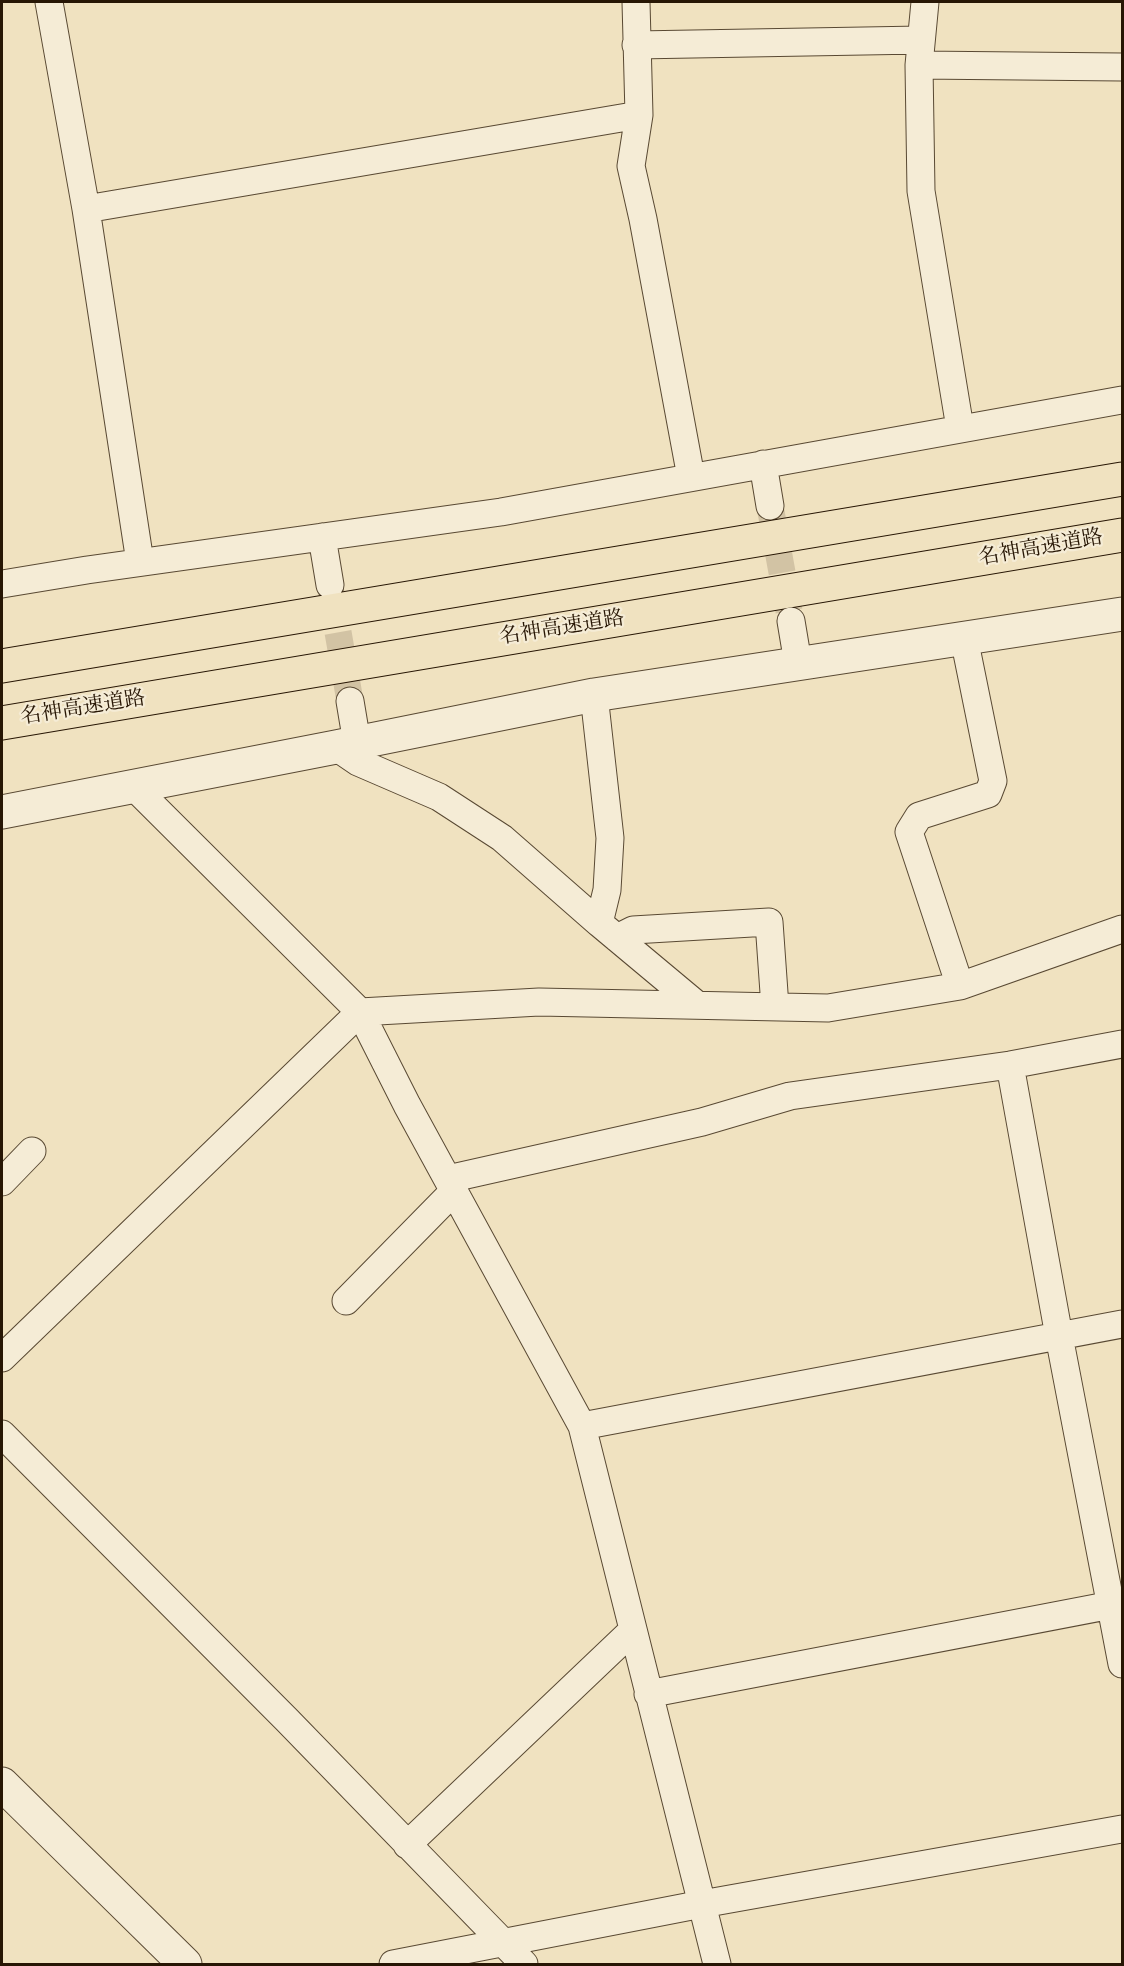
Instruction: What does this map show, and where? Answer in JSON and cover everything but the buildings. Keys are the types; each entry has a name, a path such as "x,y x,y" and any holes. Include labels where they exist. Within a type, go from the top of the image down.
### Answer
{"highway":[{"path":"2,666 1122,479"},
{"name":"名神高速道路","path":"2,723 1122,535"}],"street":[{"path":"49,2 86,209 140,562"},
{"path":"636,2 639,115 631,166 691,477"},
{"path":"925,2 920,53 921,191 960,428"},
{"path":"636,45 920,53 1122,67"},
{"path":"86,209 639,115"},
{"path":"2,584 140,562 501,512 1122,400"},
{"path":"763,464 770,506"},
{"path":"322,537 330,585"},
{"path":"2,812 594,695 1122,614"},
{"path":"791,621 798,663"},
{"path":"960,986 909,832 920,816 988,794 993,781 964,638"},
{"path":"594,695 610,838 607,890 608,930"},
{"path":"350,700 346,745 358,762 439,797 502,838 696,1004"},
{"path":"133,786 360,1012 582,1426 717,1965"},
{"path":"608,930 769,922 775,1006"},
{"path":"2,1358 360,1012 539,1002 828,1008 960,986 1122,929"},
{"path":"346,1301 451,1185 702,1122 790,1096 1010,1065 1122,1044"},
{"path":"1010,1065 1059,1336 1097,1526 1116,1604 1122,1664"},
{"path":"2,1182 32,1151"},
{"path":"582,1426 1122,1324"},
{"path":"2,1434 287,1720 524,1965"},
{"path":"648,1694 1116,1604"},
{"path":"407,1845 633,1630"},
{"path":"2,1784 185,1965"},
{"path":"393,1965 702,1904 1122,1829"}],"tunnel":[{"path":"770,506 789,611"},
{"path":"331,592 350,701"}]}
